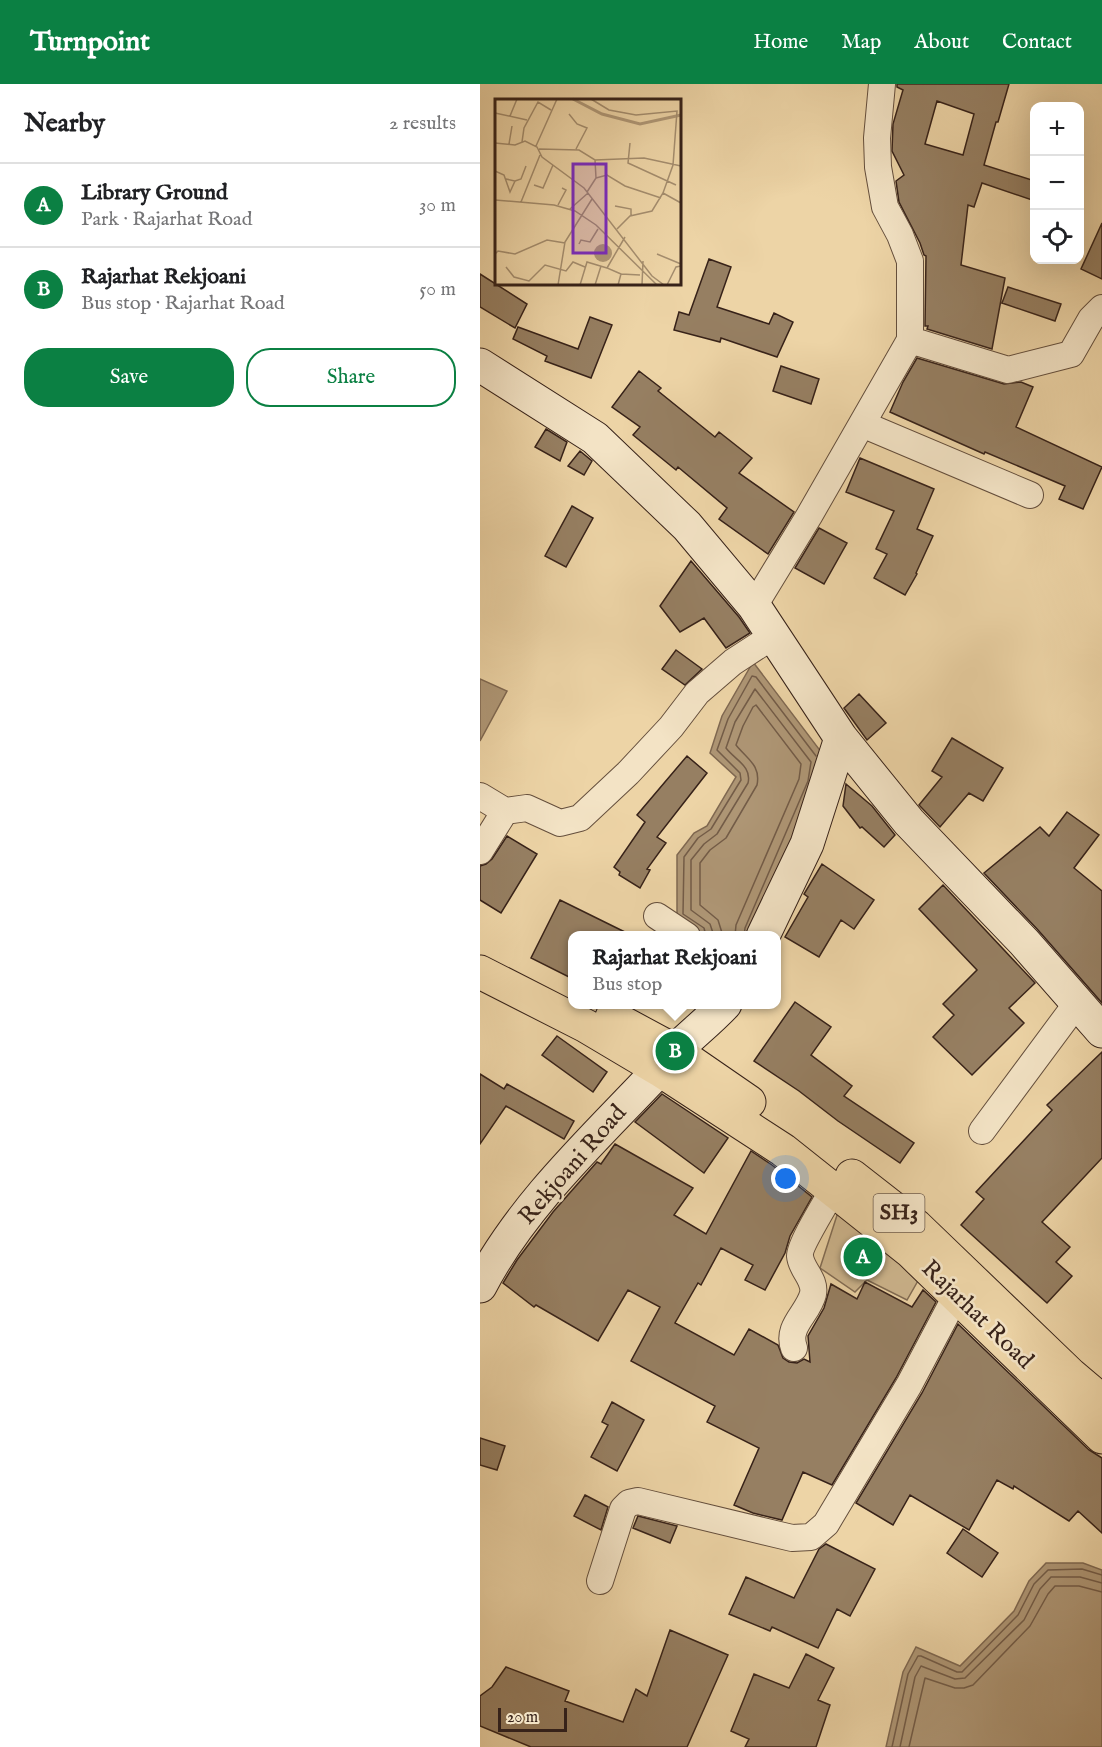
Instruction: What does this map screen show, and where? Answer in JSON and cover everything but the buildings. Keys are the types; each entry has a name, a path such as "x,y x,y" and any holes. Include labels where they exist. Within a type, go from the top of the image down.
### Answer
{"main road":[{"path":"480,950 568,994"},
{"name":"Rajarhat Road","path":"480,972 586,1026 667,1061 801,1137 916,1226 1071,1375 1102,1401"},
{"name":"Rajarhat Road","path":"596,1009 783,1150 910,1251 1102,1437"}],"street":[{"path":"754,606 809,516 910,340 910,261 900,235 885,207 878,167 877,138 882,84"},
{"path":"910,340 1008,370 1071,354 1090,319 1102,308"},
{"path":"480,365 595,438 687,526 754,606 841,738 909,822 1094,1018 982,1131"},
{"path":"861,423 1030,495"},
{"path":"480,796 505,811 527,808 560,823 580,818 628,773 671,727 697,693 733,662 773,636"},
{"path":"766,931 807,844 841,738"},
{"path":"480,851 505,811"},
{"path":"657,916 680,931"},
{"name":"Rekjoani Road","path":"480,1286 493,1261 536,1204 595,1136 721,1009"},
{"path":"794,1348 792,1335 796,1322 813,1297 814,1290 801,1262 801,1250 833,1190"},
{"path":"600,1581 623,1509 628,1503 638,1501 792,1538 811,1537 826,1524 909,1385 956,1296"}],"shaded area":[{"path":"839,1209 923,1272 907,1300 867,1280 855,1292 820,1268"}],"water":[{"path":"753,662 825,757 758,931 698,931 677,918 677,855 694,833 707,826 736,777 710,753 722,716"},
{"path":"480,679 507,691 480,741"},
{"path":"1046,1563 1083,1563 1102,1570 1102,1747 886,1747 903,1672 916,1647 960,1666 1014,1611 1029,1581"}],"place":[{"name":"Rajarhat Rekjoani","path":"675,1051"},
{"name":"Library Ground","path":"863,1257"}]}
